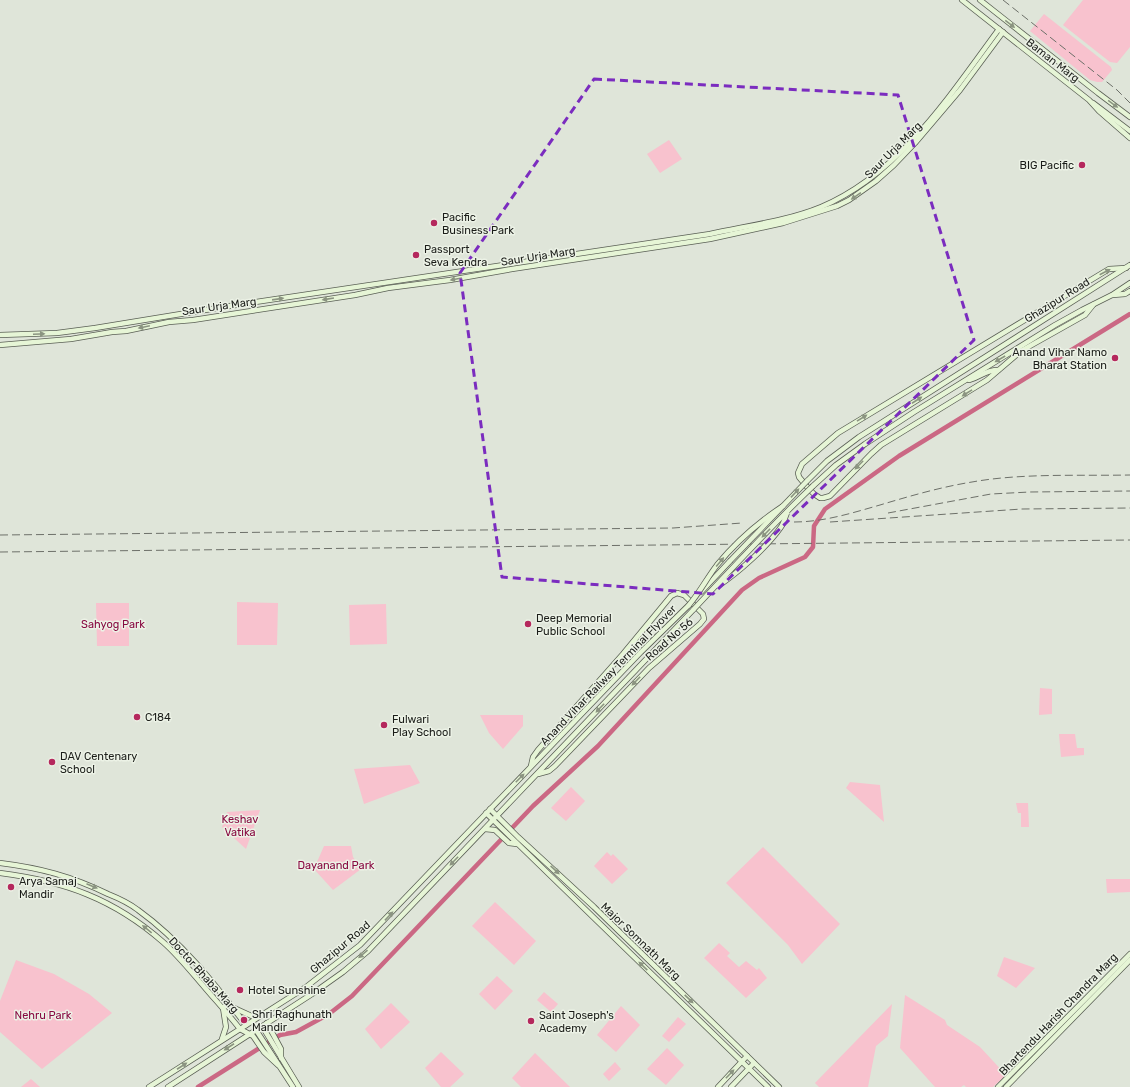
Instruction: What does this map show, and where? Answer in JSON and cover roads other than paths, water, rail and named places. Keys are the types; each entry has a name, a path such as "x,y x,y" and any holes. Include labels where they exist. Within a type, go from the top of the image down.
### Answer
{"main road":[{"name":"Baman Marg","path":"962,0 1089,100 1098,111 1130,138"},
{"name":"Baman Marg","path":"980,0 1130,117"},
{"name":"Saur Urja Marg","path":"0,336 57,333 87,329 235,305 710,239 755,227 783,223 837,206 858,195 876,181 894,165 937,118 1001,30"},
{"path":"1089,100 1130,131"},
{"path":"1093,305 1085,315 1021,350 987,380 881,445 830,496 823,498 817,497 799,477 799,470 802,464 838,433 1109,269 1128,267"},
{"name":"Ghazipur Road","path":"993,351 1128,267"},
{"name":"Saur Urja Marg","path":"0,345 71,339 126,331 169,322 194,320 355,295 388,288 450,280 477,272"},
{"name":"Ghazipur Road","path":"934,400 966,381 973,374 1055,325 1112,295 1130,283"},
{"path":"1112,295 1124,294 1130,290"},
{"path":"235,305 236,313"},
{"path":"987,342 993,351"},
{"name":"Anand Vihar Railway Terminal Flyover","path":"530,768 827,461 859,437 993,351"},
{"path":"966,381 989,370 998,370"},
{"name":"Anand Vihar Railway Terminal Flyover","path":"537,774 789,509 813,486 836,465 865,444 934,400"},
{"name":"Anand Vihar Railway Terminal Flyover","path":"698,594 716,566 730,550 768,516 783,506"},
{"name":"Anand Vihar Railway Terminal Flyover","path":"713,589 731,578 760,551 782,526 789,509"},
{"name":"Road No 56","path":"530,768 533,757 538,750 623,654 671,596 677,593 684,595 703,614 704,617 702,621 649,668 555,766 549,770 537,774"},
{"name":"Ghazipur Road","path":"149,1087 306,987 360,945 530,768"},
{"name":"Ghazipur Road","path":"168,1087 312,994 343,972 368,951 537,774"},
{"path":"508,791 515,797"},
{"name":"Major Somnath Marg","path":"490,809 594,907 778,1087"},
{"name":"Major Somnath Marg","path":"486,813 493,820 497,828 768,1087"},
{"path":"473,826 481,833"},
{"path":"485,829 497,828"},
{"name":"Doctor Bhaba Marg","path":"0,863 23,866 68,877 102,891 137,909 171,937 186,952 246,1025"},
{"name":"Doctor Bhaba Marg","path":"0,873 28,876 62,884 82,891 119,909 143,925 164,943 182,960 240,1028 259,1039"},
{"name":"Bhartendu Harish Chandra Marg","path":"998,1087 1130,954"},
{"name":"Bhartendu Harish Chandra Marg","path":"1006,1087 1130,960"},
{"path":"221,1041 226,1027 223,1008 230,1005 256,1018"},
{"path":"266,1012 269,1022 268,1033"},
{"path":"262,1026 275,1044 282,1060 300,1087"},
{"path":"256,1030 266,1051 278,1065 293,1087"},
{"path":"718,1087 747,1056"},
{"path":"731,1087 754,1063"}],"waterway":[{"path":"198,1087 280,1035 296,1032 329,1014 352,996 533,806 598,746 742,590 759,578 805,557 813,547 814,526 825,509 899,456 1130,314"}],"railway":[{"path":"1003,0 1117,90 1130,103"},
{"path":"794,522 805,522 838,516 937,489 991,479 1031,476 1130,475"},
{"path":"888,513 991,494 1130,491"},
{"path":"830,522 1022,509 1130,508"},
{"path":"0,535 673,528 742,523"},
{"path":"0,552 1130,540"}],"place":[{"name":"BIG Pacific","path":"1082,165"},
{"name":"Pacific Business Park","path":"434,223"},
{"name":"Passport Seva Kendra","path":"416,255"},
{"name":"Anand Vihar Namo Bharat Station","path":"1115,358"},
{"name":"Deep Memorial Public School","path":"528,624"},
{"name":"C184","path":"137,717"},
{"name":"Fulwari Play School","path":"384,725"},
{"name":"DAV Centenary School","path":"52,762"},
{"name":"Arya Samaj Mandir","path":"11,887"},
{"name":"Hotel Sunshine","path":"240,990"},
{"name":"Shri Raghunath Mandir","path":"244,1020"},
{"name":"Saint Joseph's Academy","path":"531,1021"}],"park label":[{"name":"Sahyog Park","path":"113,624"},
{"name":"Keshav Vatika","path":"240,825"},
{"name":"Dayanand Park","path":"336,865"},
{"name":"Nehru Park","path":"43,1015"}]}
